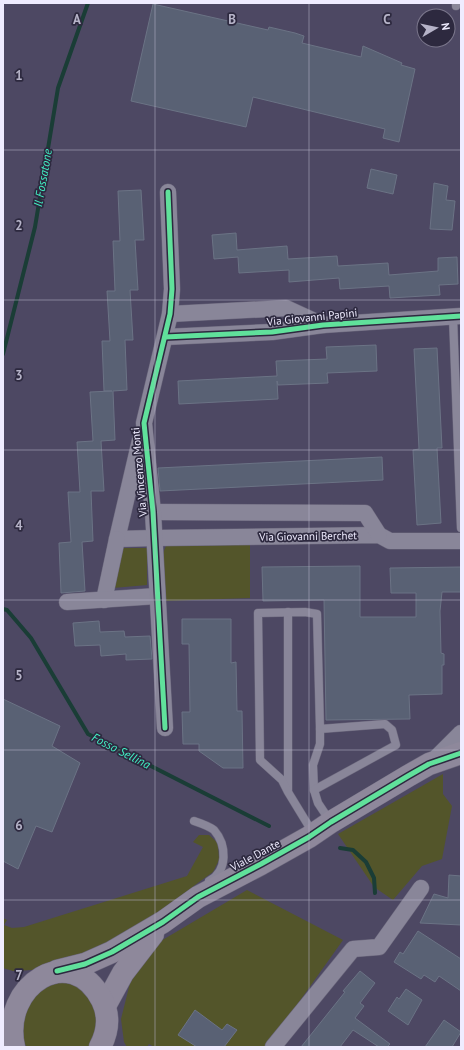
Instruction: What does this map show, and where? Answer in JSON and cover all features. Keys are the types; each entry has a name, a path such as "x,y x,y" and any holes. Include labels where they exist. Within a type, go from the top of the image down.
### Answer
{"street":[{"name":"Via Vincenzo Monti","path":"165,728 153,512 144,423 170,314 172,289 168,192"},
{"path":"170,314 286,308 323,325"},
{"name":"Via Giovanni Papini","path":"165,337 272,332 323,325 457,316"},
{"path":"104,600 144,423"},
{"path":"153,512 366,513 379,535"},
{"name":"Via Giovanni Berchet","path":"117,539 379,535 390,541 461,541"},
{"path":"67,602 157,596"},
{"path":"429,764 461,733"},
{"name":"Viale Dante","path":"9,1033 9,1006 17,992 18,981 40,974 85,964 112,952 163,922 198,897 261,864 429,764 459,755"},
{"path":"273,1047 353,950 379,947 421,888"},
{"path":"100,1047 105,1037 106,1014 123,973 163,922"},
{"path":"57,971 73,974 87,981 98,992 118,1047"}],"lane":[{"path":"457,316 461,528"},
{"path":"313,834 282,780 260,760 258,612 304,612 317,614 320,744 313,765 314,790 318,803 330,822"},
{"path":"288,612 288,792"},
{"path":"314,790 396,745 392,730 385,724 320,729"},
{"path":"194,821 213,829 222,842 224,861 215,878 202,885 198,897"}],"green space":[{"path":"250,544 250,598 166,601 163,553 166,546"},
{"path":"121,548 147,548 147,585 113,588"},
{"path":"443,774 443,794 452,806 442,859 422,866 393,900 374,887 338,834"},
{"path":"199,835 209,835 218,843 219,860 213,872 178,900 88,955 50,969 13,971 3,968 3,918 7,920 4,925 12,928 24,927 187,876 203,847 193,842"},
{"path":"247,890 343,940 267,1047 154,1047 149,1044 147,1047 127,1047 124,1042 121,1019 131,979 149,948"},
{"path":"47,982 75,984 88,996 95,1010 98,1022 96,1033 88,1047 27,1047 20,1033 20,1007"}],"building":[{"path":"153,4 268,30 269,27 295,33 304,36 302,43 361,57 363,46 402,63 401,65 415,69 399,142 383,138 385,129 253,97 246,127 131,101"},
{"path":"371,169 397,175 393,194 367,188"},
{"path":"434,183 448,186 446,200 455,201 452,230 430,229"},
{"path":"141,190 144,240 135,240 138,290 130,290 133,340 125,340 127,390 113,391 115,440 101,441 104,491 91,491 93,541 82,542 85,591 61,593 59,543 71,542 68,492 80,492 77,442 93,441 90,392 112,391 104,391 102,341 110,341 107,291 115,291 113,241 120,241 118,191"},
{"path":"236,233 237,250 287,246 288,259 337,256 338,266 388,263 389,275 438,271 438,258 457,257 458,284 439,285 440,295 390,298 389,286 340,289 339,278 289,282 289,270 239,273 238,257 214,259 212,235"},
{"path":"376,345 377,371 327,373 328,383 278,385 277,381 278,399 179,404 178,381 277,376 276,361 327,359 326,347"},
{"path":"437,348 442,448 437,448 441,523 417,525 413,450 419,449 414,349"},
{"path":"382,457 383,480 160,491 158,468"},
{"path":"360,566 360,617 416,617 416,593 391,593 390,568 461,567 461,592 442,592 440,611 441,653 444,654 444,665 442,665 442,694 409,695 410,719 326,720 324,600 263,601 262,567"},
{"path":"182,619 231,619 231,663 236,662 237,711 242,711 243,768 223,768 199,751 199,744 183,744 182,712 190,712 189,644 182,644"},
{"path":"99,621 100,632 124,631 125,637 150,636 152,659 126,660 126,654 101,656 100,645 75,646 73,623"},
{"path":"3,699 60,726 52,746 80,763 52,832 36,826 18,869 3,861"},
{"path":"449,875 461,876 461,925 420,923 434,894 448,898"},
{"path":"418,931 461,959 461,991 439,976 435,982 424,975 421,979 394,962 400,952 403,954"},
{"path":"360,971 375,983 360,1003 364,1006 355,1018 390,1044 387,1047 379,1047 353,1030 340,1047 301,1047 345,992 343,991"},
{"path":"406,989 422,1000 408,1025 388,1011 397,997 399,999"},
{"path":"195,1010 222,1030 227,1024 237,1030 224,1047 197,1047 178,1035"},
{"path":"444,1020 461,1032 452,1047 425,1047"}],"waterway":[{"name":"Il Fossatone","path":"3,354 35,227 58,88 88,3"},
{"name":"Fosso Sellina","path":"3,609 7,610 31,638 88,734 269,826"},
{"name":"Fosso Sellina","path":"340,848 353,850 366,862 374,878 375,893"}],"cycle path":[{"path":"165,728 153,512 144,423 170,314 172,289 168,192"},
{"path":"165,337 272,332 323,325 461,316"},
{"path":"57,971 85,964 112,952 163,922 198,897 309,837 331,822 429,764 461,753"}]}
